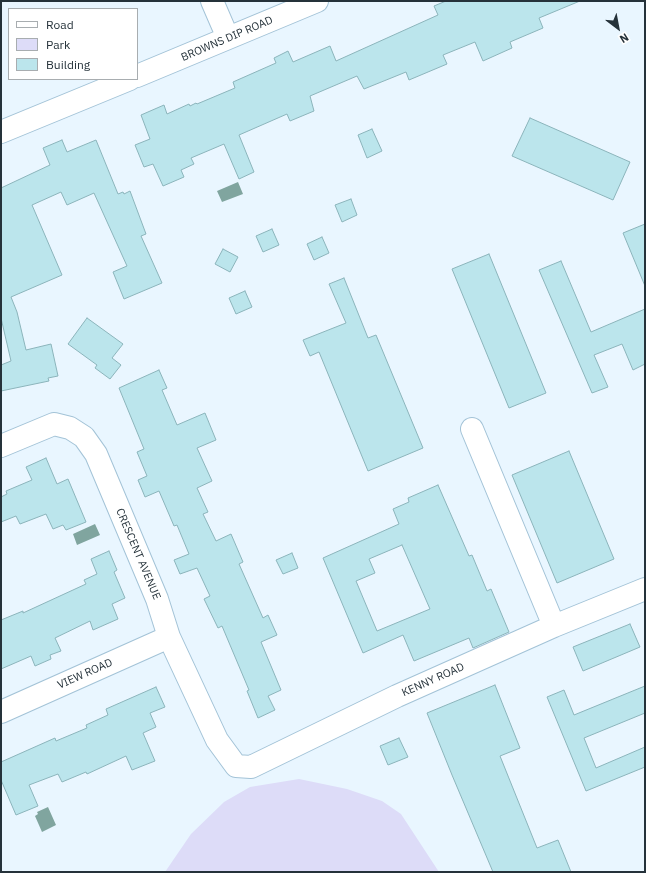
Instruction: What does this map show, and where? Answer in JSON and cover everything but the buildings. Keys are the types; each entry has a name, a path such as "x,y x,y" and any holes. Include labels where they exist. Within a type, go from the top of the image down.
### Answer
{"street":[{"path":"212,1 228,38"},
{"name":"BROWNS DIP ROAD","path":"138,76 317,1"},
{"path":"1,132 128,80"},
{"name":"CRESCENT AVENUE","path":"1,446 54,424 70,428 84,438 99,461 157,599 170,637 217,740 227,755"},
{"path":"472,429 554,626"},
{"name":"KENNY ROAD","path":"227,755 236,766 251,767 397,696 554,626 645,589"},
{"name":"VIEW ROAD","path":"1,712 170,637"}],"green space":[{"path":"299,779 347,789 382,801 401,814 439,872 165,872 191,834 224,802 250,787"}],"shaded area":[{"path":"238,182 243,194 222,202 217,191"},
{"path":"95,524 100,535 77,545 73,534"},
{"path":"48,807 56,825 42,832 35,816 38,814 37,812"}]}
